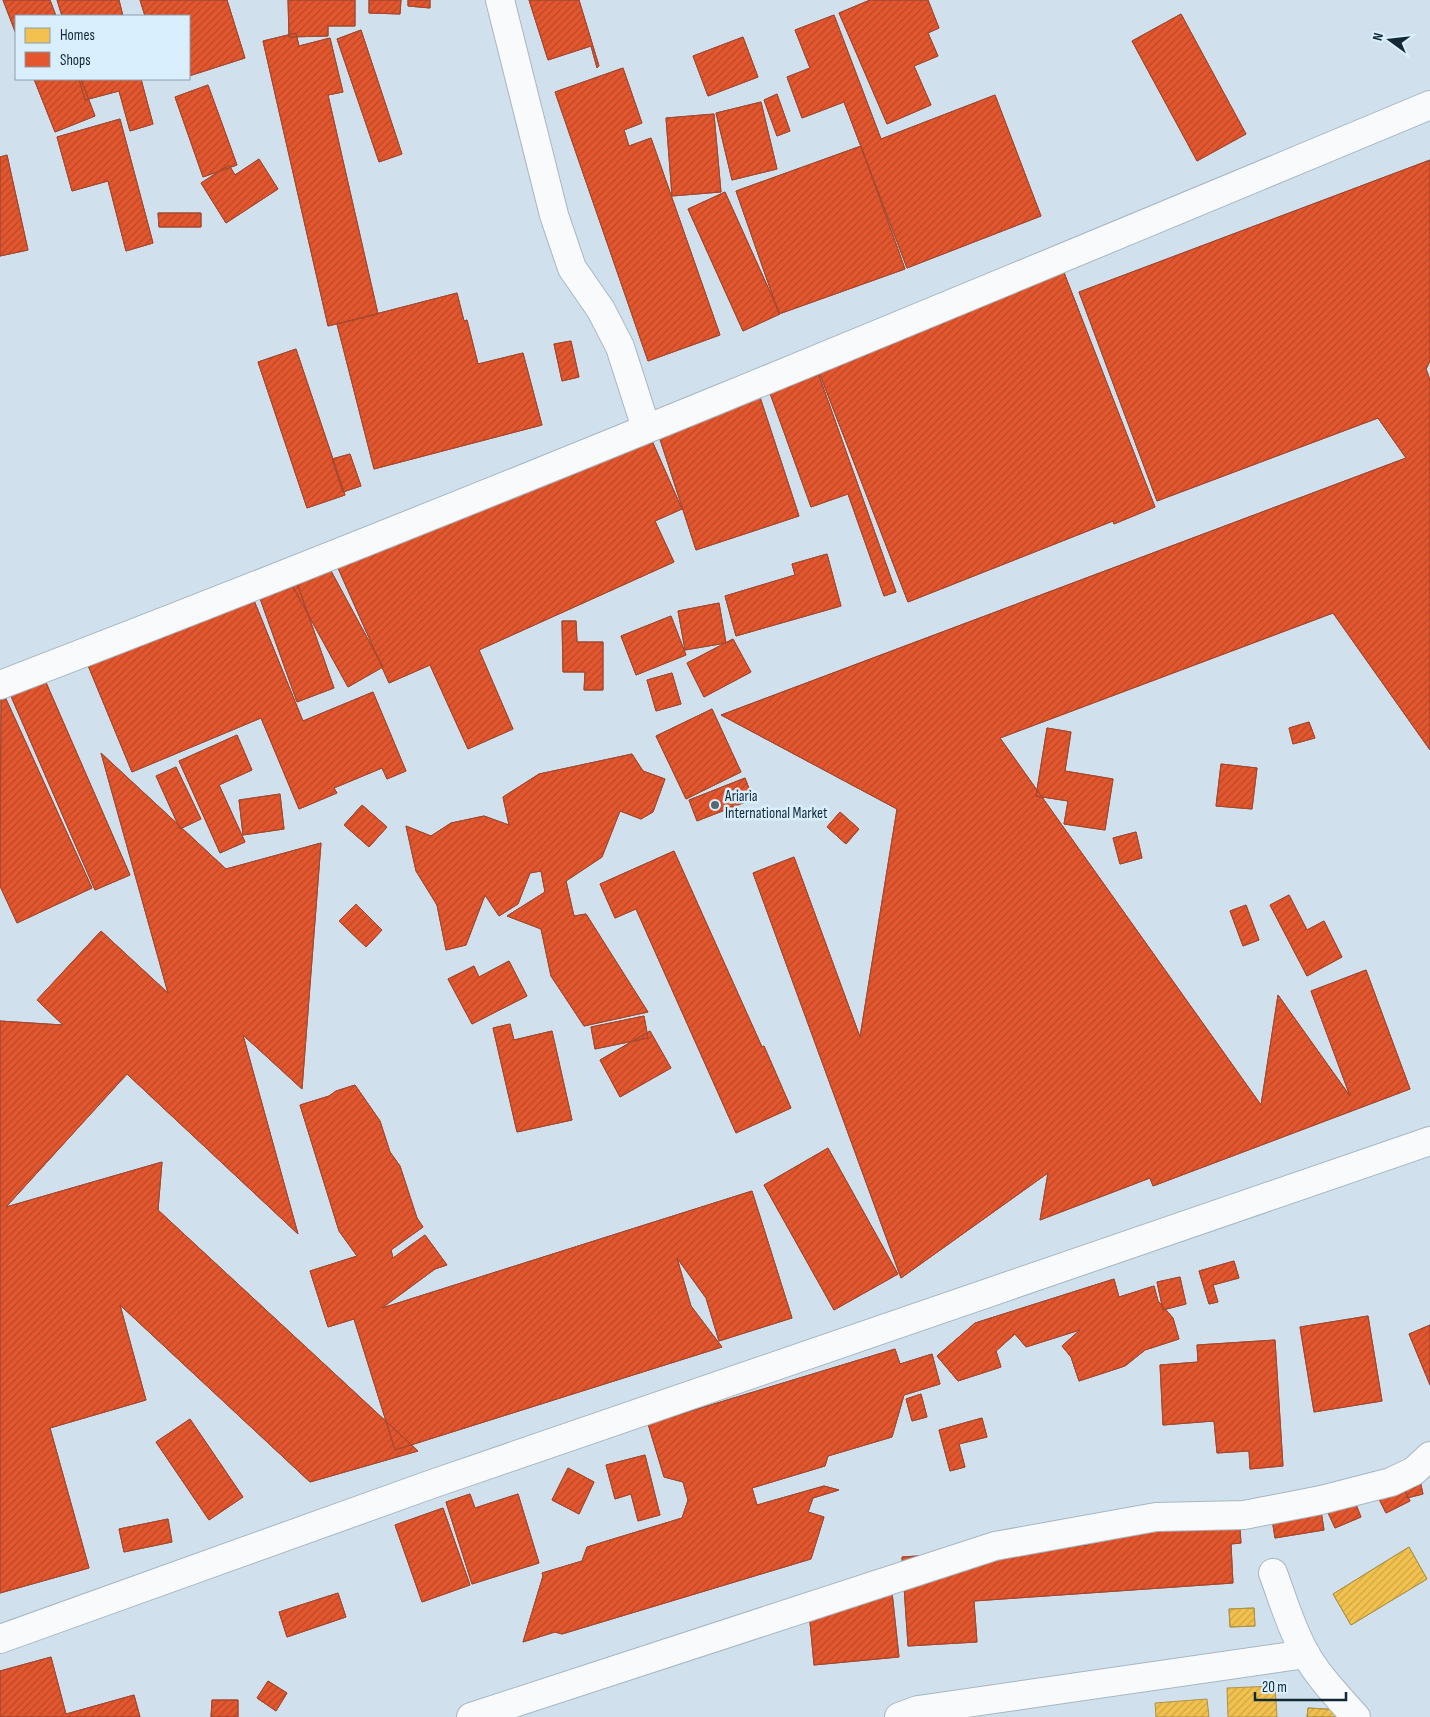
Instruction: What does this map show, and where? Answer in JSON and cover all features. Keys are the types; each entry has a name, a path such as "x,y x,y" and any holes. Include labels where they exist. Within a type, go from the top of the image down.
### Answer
{"street":[{"path":"500,0 554,215 572,268 601,310 620,347 646,428"},
{"path":"0,685 191,612 646,428 972,296 1430,106"},
{"path":"0,1639 432,1484 1430,1141"},
{"path":"471,1717 994,1546 1156,1517 1244,1515 1321,1500 1391,1482 1414,1470 1430,1456"},
{"path":"1273,1574 1291,1622 1306,1654 1329,1686 1356,1717"},
{"path":"899,1717 918,1710 1306,1654"}],"building: Homes":[{"path":"1409,1547 1427,1579 1351,1625 1333,1594"},
{"path":"1409,1547 1427,1579 1351,1625 1333,1594"},
{"path":"1254,1608 1255,1626 1230,1627 1229,1609"},
{"path":"1254,1608 1255,1626 1230,1627 1229,1609"},
{"path":"1275,1686 1277,1717 1228,1717 1227,1688"},
{"path":"1207,1699 1209,1717 1156,1717 1155,1703"},
{"path":"1308,1708 1344,1710 1343,1717 1307,1717"},
{"path":"1308,1708 1344,1710 1343,1717 1307,1717"}],"building: Shops":[{"path":"3,0 50,0 56,15 15,15 15,31"},
{"path":"3,0 50,0 56,15 15,15 15,31"},
{"path":"57,0 119,0 123,15 62,15"},
{"path":"57,0 119,0 123,15 62,15"},
{"path":"140,0 227,0 245,58 190,76 190,15 145,15"},
{"path":"140,0 227,0 245,58 190,76 190,15 145,15"},
{"path":"288,0 355,0 355,26 328,26 328,36 289,37"},
{"path":"288,0 355,0 355,26 328,26 328,36 289,37"},
{"path":"369,0 401,0 400,14 369,13"},
{"path":"369,0 401,0 400,14 369,13"},
{"path":"408,0 430,0 430,8 408,6"},
{"path":"408,0 430,0 430,8 408,6"},
{"path":"529,0 579,0 599,66 597,68 591,46 548,60"},
{"path":"529,0 579,0 599,66 597,68 591,46 548,60"},
{"path":"870,0 928,0 939,28 928,33 938,56 914,66 931,105 887,124 839,13"},
{"path":"870,0 928,0 939,28 928,33 938,56 914,66 931,105 887,124 839,13"},
{"path":"1181,14 1246,134 1197,161 1132,41"},
{"path":"1181,14 1246,134 1197,161 1132,41"},
{"path":"834,15 881,139 995,95 1041,216 907,268 844,102 802,118 787,77 810,68 795,30"},
{"path":"834,15 881,139 995,95 1041,216 907,268 844,102 802,118 787,77 810,68 795,30"},
{"path":"361,30 402,154 379,162 337,39"},
{"path":"361,30 402,154 379,162 337,39"},
{"path":"296,33 299,46 330,38 343,92 328,95 378,314 328,326 263,41"},
{"path":"296,33 299,46 330,38 343,92 328,95 378,314 328,326 263,41"},
{"path":"743,37 758,77 708,96 693,56"},
{"path":"743,37 758,77 708,96 693,56"},
{"path":"623,68 642,123 624,130 629,146 651,138 720,335 648,361 555,92"},
{"path":"623,68 642,123 624,130 629,146 651,138 720,335 648,361 555,92"},
{"path":"34,80 81,80 95,116 55,132"},
{"path":"34,80 81,80 95,116 55,132"},
{"path":"79,80 141,80 153,124 130,131 119,91 85,100"},
{"path":"79,80 141,80 153,124 130,131 119,91 85,100"},
{"path":"208,85 237,165 203,177 175,97"},
{"path":"208,85 237,165 203,177 175,97"},
{"path":"777,94 790,131 777,136 764,100"},
{"path":"777,94 790,131 777,136 764,100"},
{"path":"761,102 777,169 732,180 716,113"},
{"path":"761,102 777,169 732,180 716,113"},
{"path":"714,114 721,192 672,196 666,118"},
{"path":"714,114 721,192 672,196 666,118"},
{"path":"120,119 153,243 126,251 108,181 72,191 57,137"},
{"path":"120,119 153,243 126,251 108,181 72,191 57,137"},
{"path":"861,146 905,269 779,314 736,191"},
{"path":"861,146 905,269 779,314 736,191"},
{"path":"7,155 28,250 0,256 0,157"},
{"path":"7,155 28,250 0,256 0,157"},
{"path":"259,159 278,189 226,223 201,183 229,165 235,175"},
{"path":"259,159 278,189 226,223 201,183 229,165 235,175"},
{"path":"1430,160 1430,361 1426,369 1430,380 1430,750 1333,613 1000,738 1261,1105 1278,995 1350,1096 1311,991 1366,970 1410,1089 1153,1186 1150,1178 1040,1220 1048,1173 901,1278 753,873 794,857 860,1037 897,809 721,715 1406,458 1378,418 1157,501 1079,292"},
{"path":"1430,160 1430,361 1426,369 1430,380 1430,750 1333,613 1000,738 1261,1105 1278,995 1350,1096 1311,991 1366,970 1410,1089 1153,1186 1150,1178 1040,1220 1048,1173 901,1278 753,873 794,857 860,1037 897,809 721,715 1406,458 1378,418 1157,501 1079,292"},
{"path":"725,192 780,314 743,331 688,209"},
{"path":"725,192 780,314 743,331 688,209"},
{"path":"158,213 201,213 201,227 159,227"},
{"path":"158,213 201,213 201,227 159,227"},
{"path":"1063,270 1155,507 1114,524 1113,521 908,602 817,367"},
{"path":"1063,270 1155,507 1114,524 1113,521 908,602 817,367"},
{"path":"457,293 464,321 467,320 478,364 523,353 542,425 374,469 337,324"},
{"path":"457,293 464,321 467,320 478,364 523,353 542,425 374,469 337,324"},
{"path":"571,341 579,377 562,381 554,344"},
{"path":"571,341 579,377 562,381 554,344"},
{"path":"296,349 345,495 307,508 258,362"},
{"path":"296,349 345,495 307,508 258,362"},
{"path":"816,367 896,592 884,596 848,494 811,507 767,385"},
{"path":"816,367 896,592 884,596 848,494 811,507 767,385"},
{"path":"759,394 799,516 696,550 656,427"},
{"path":"759,394 799,516 696,550 656,427"},
{"path":"649,434 682,509 655,521 674,562 479,650 513,729 468,749 430,665 389,683 334,559"},
{"path":"649,434 682,509 655,521 674,562 479,650 513,729 468,749 430,665 389,683 334,559"},
{"path":"350,454 361,486 343,492 332,459"},
{"path":"350,454 361,486 343,492 332,459"},
{"path":"827,554 841,606 736,636 725,596 795,575 792,564"},
{"path":"827,554 841,606 736,636 725,596 795,575 792,564"},
{"path":"324,558 383,667 348,687 288,578"},
{"path":"324,558 383,667 348,687 288,578"},
{"path":"295,577 334,688 297,702 257,590"},
{"path":"295,577 334,688 297,702 257,590"},
{"path":"251,593 303,721 373,692 406,771 387,779 382,768 334,788 337,793 299,809 261,718 132,772 87,663"},
{"path":"251,593 303,721 373,692 406,771 387,779 382,768 334,788 337,793 299,809 261,718 132,772 87,663"},
{"path":"719,603 726,643 685,650 678,611"},
{"path":"719,603 726,643 685,650 678,611"},
{"path":"671,616 686,655 636,675 621,636"},
{"path":"671,616 686,655 636,675 621,636"},
{"path":"562,621 576,621 577,642 603,642 603,690 584,690 585,672 563,672"},
{"path":"562,621 576,621 577,642 603,642 603,690 584,690 585,672 563,672"},
{"path":"733,639 751,672 704,697 687,663"},
{"path":"733,639 751,672 704,697 687,663"},
{"path":"41,671 130,875 95,890 7,687"},
{"path":"41,671 130,875 95,890 7,687"},
{"path":"672,673 681,704 656,711 647,680"},
{"path":"672,673 681,704 656,711 647,680"},
{"path":"1,688 92,888 17,923 0,886"},
{"path":"1,688 92,888 17,923 0,886"},
{"path":"712,709 741,772 686,799 656,736"},
{"path":"712,709 741,772 686,799 656,736"},
{"path":"1309,722 1315,738 1293,744 1289,728"},
{"path":"1309,722 1315,738 1293,744 1289,728"},
{"path":"1047,728 1071,732 1065,771 1113,779 1105,830 1064,824 1068,801 1036,796"},
{"path":"1047,728 1071,732 1065,771 1113,779 1105,830 1064,824 1068,801 1036,796"},
{"path":"237,735 252,770 219,785 245,842 220,853 179,761"},
{"path":"237,735 252,770 219,785 245,842 220,853 179,761"},
{"path":"101,753 226,869 321,843 302,1089 243,1035 298,1234 127,1074 6,1207 162,1162 158,1210 418,1451 310,1482 120,1305 146,1400 50,1428 89,1568 0,1593 0,1021 63,1025 37,1000 101,931 168,993"},
{"path":"101,753 226,869 321,843 302,1089 243,1035 298,1234 127,1074 6,1207 162,1162 158,1210 418,1451 310,1482 120,1305 146,1400 50,1428 89,1568 0,1593 0,1021 63,1025 37,1000 101,931 168,993"},
{"path":"632,754 643,771 665,779 653,812 641,819 620,811 602,857 566,881 574,916 586,914 648,1012 584,1026 551,976 541,929 507,916 545,892 541,871 530,873 518,904 499,916 485,895 466,945 446,950 437,905 416,871 406,826 431,836 451,823 484,816 509,825 503,797 539,774"},
{"path":"632,754 643,771 665,779 653,812 641,819 620,811 602,857 566,881 574,916 586,914 648,1012 584,1026 551,976 541,929 507,916 545,892 541,871 530,873 518,904 499,916 485,895 466,945 446,950 437,905 416,871 406,826 431,836 451,823 484,816 509,825 503,797 539,774"},
{"path":"1221,764 1257,768 1252,809 1216,806"},
{"path":"1221,764 1257,768 1252,809 1216,806"},
{"path":"176,767 201,819 180,829 156,776"},
{"path":"176,767 201,819 180,829 156,776"},
{"path":"745,778 753,799 697,821 689,800"},
{"path":"745,778 753,799 697,821 689,800"},
{"path":"280,794 284,829 243,835 239,800"},
{"path":"280,794 284,829 243,835 239,800"},
{"path":"362,805 387,827 369,847 344,825"},
{"path":"362,805 387,827 369,847 344,825"},
{"path":"840,812 859,829 846,844 827,827"},
{"path":"840,812 859,829 846,844 827,827"},
{"path":"1136,832 1142,858 1120,864 1113,838"},
{"path":"1136,832 1142,858 1120,864 1113,838"},
{"path":"674,851 791,1108 736,1133 636,909 615,918 600,884"},
{"path":"674,851 791,1108 736,1133 636,909 615,918 600,884"},
{"path":"1289,895 1307,930 1324,921 1342,957 1307,976 1270,905"},
{"path":"1289,895 1307,930 1324,921 1342,957 1307,976 1270,905"},
{"path":"356,904 382,930 366,947 339,921"},
{"path":"356,904 382,930 366,947 339,921"},
{"path":"1246,905 1259,940 1243,946 1230,911"},
{"path":"1246,905 1259,940 1243,946 1230,911"},
{"path":"509,961 527,996 472,1024 448,979 474,966 479,977"},
{"path":"509,961 527,996 472,1024 448,979 474,966 479,977"},
{"path":"644,1016 648,1038 595,1049 591,1027"},
{"path":"644,1016 648,1038 595,1049 591,1027"},
{"path":"510,1024 514,1040 552,1031 572,1120 517,1132 493,1028"},
{"path":"510,1024 514,1040 552,1031 572,1120 517,1132 493,1028"},
{"path":"650,1031 671,1068 620,1097 600,1060"},
{"path":"650,1031 671,1068 620,1097 600,1060"},
{"path":"355,1085 380,1121 390,1152 400,1166 417,1218 423,1227 391,1250 393,1258 425,1235 447,1265 435,1269 382,1308 752,1191 792,1318 719,1341 706,1298 677,1258 691,1306 722,1347 395,1450 354,1319 328,1327 310,1271 357,1256 339,1231 300,1105"},
{"path":"355,1085 380,1121 390,1152 400,1166 417,1218 423,1227 391,1250 393,1258 425,1235 447,1265 435,1269 382,1308 752,1191 792,1318 719,1341 706,1298 677,1258 691,1306 722,1347 395,1450 354,1319 328,1327 310,1271 357,1256 339,1231 300,1105"},
{"path":"828,1148 898,1274 834,1310 764,1185"},
{"path":"828,1148 898,1274 834,1310 764,1185"},
{"path":"1234,1261 1239,1278 1213,1285 1218,1302 1209,1304 1199,1271"},
{"path":"1234,1261 1239,1278 1213,1285 1218,1302 1209,1304 1199,1271"},
{"path":"1180,1277 1186,1304 1163,1310 1157,1282"},
{"path":"1180,1277 1186,1304 1163,1310 1157,1282"},
{"path":"1114,1279 1119,1297 1154,1286 1158,1301 1173,1318 1179,1339 1145,1350 1125,1366 1079,1381 1071,1357 1062,1346 1080,1330 1026,1347 1015,1334 996,1351 1001,1367 958,1381 937,1356 975,1323"},
{"path":"1114,1279 1119,1297 1154,1286 1158,1301 1173,1318 1179,1339 1145,1350 1125,1366 1079,1381 1071,1357 1062,1346 1080,1330 1026,1347 1015,1334 996,1351 1001,1367 958,1381 937,1356 975,1323"},
{"path":"1368,1316 1382,1401 1314,1412 1300,1327"},
{"path":"1368,1316 1382,1401 1314,1412 1300,1327"},
{"path":"1430,1325 1430,1385 1409,1334"},
{"path":"1430,1325 1430,1385 1409,1334"},
{"path":"1275,1340 1283,1466 1250,1469 1249,1451 1217,1453 1214,1421 1163,1425 1160,1365 1198,1362 1197,1345"},
{"path":"1275,1340 1283,1466 1250,1469 1249,1451 1217,1453 1214,1421 1163,1425 1160,1365 1198,1362 1197,1345"},
{"path":"895,1349 900,1364 932,1354 940,1384 904,1395 892,1437 828,1456 825,1466 752,1488 757,1505 824,1486 839,1490 813,1498 808,1512 824,1517 811,1559 562,1634 555,1632 523,1642 543,1576 542,1573 582,1561 587,1547 682,1518 688,1500 683,1482 664,1477 648,1424"},
{"path":"895,1349 900,1364 932,1354 940,1384 904,1395 892,1437 828,1456 825,1466 752,1488 757,1505 824,1486 839,1490 813,1498 808,1512 824,1517 811,1559 562,1634 555,1632 523,1642 543,1576 542,1573 582,1561 587,1547 682,1518 688,1500 683,1482 664,1477 648,1424"},
{"path":"921,1394 927,1417 912,1421 906,1399"},
{"path":"921,1394 927,1417 912,1421 906,1399"},
{"path":"982,1418 987,1437 959,1444 965,1467 950,1471 939,1430"},
{"path":"982,1418 987,1437 959,1444 965,1467 950,1471 939,1430"},
{"path":"190,1419 243,1497 209,1520 156,1442"},
{"path":"190,1419 243,1497 209,1520 156,1442"},
{"path":"645,1455 660,1515 638,1521 631,1494 615,1499 606,1465"},
{"path":"645,1455 660,1515 638,1521 631,1494 615,1499 606,1465"},
{"path":"1417,1467 1423,1494 1407,1498 1402,1471"},
{"path":"1417,1467 1423,1494 1407,1498 1402,1471"},
{"path":"568,1468 594,1482 579,1514 552,1500"},
{"path":"568,1468 594,1482 579,1514 552,1500"},
{"path":"1397,1474 1410,1501 1386,1513 1373,1487"},
{"path":"1397,1474 1410,1501 1386,1513 1373,1487"},
{"path":"1351,1492 1361,1517 1335,1528 1324,1504"},
{"path":"1351,1492 1361,1517 1335,1528 1324,1504"},
{"path":"470,1494 475,1508 518,1494 539,1563 472,1584 446,1502"},
{"path":"470,1494 475,1508 518,1494 539,1563 472,1584 446,1502"},
{"path":"1319,1498 1324,1530 1275,1538 1270,1506"},
{"path":"1319,1498 1324,1530 1275,1538 1270,1506"},
{"path":"443,1508 470,1585 422,1602 395,1525"},
{"path":"443,1508 470,1585 422,1602 395,1525"},
{"path":"1239,1514 1241,1543 1231,1544 1233,1583 974,1601 977,1642 908,1646 902,1557 1089,1545 1088,1524"},
{"path":"1239,1514 1241,1543 1231,1544 1233,1583 974,1601 977,1642 908,1646 902,1557 1089,1545 1088,1524"},
{"path":"168,1519 172,1542 124,1552 119,1529"},
{"path":"168,1519 172,1542 124,1552 119,1529"},
{"path":"892,1592 899,1657 814,1665 808,1601"},
{"path":"892,1592 899,1657 814,1665 808,1601"},
{"path":"338,1593 346,1617 287,1637 279,1612"},
{"path":"338,1593 346,1617 287,1637 279,1612"},
{"path":"51,1657 66,1714 134,1695 140,1717 0,1717 0,1671"},
{"path":"51,1657 66,1714 134,1695 140,1717 0,1717 0,1671"},
{"path":"268,1681 287,1693 276,1711 257,1698"},
{"path":"268,1681 287,1693 276,1711 257,1698"},
{"path":"212,1700 238,1700 238,1717 211,1717"},
{"path":"212,1700 238,1700 238,1717 211,1717"}],"place":[{"name":"Ariaria International Market","path":"715,805"}]}
